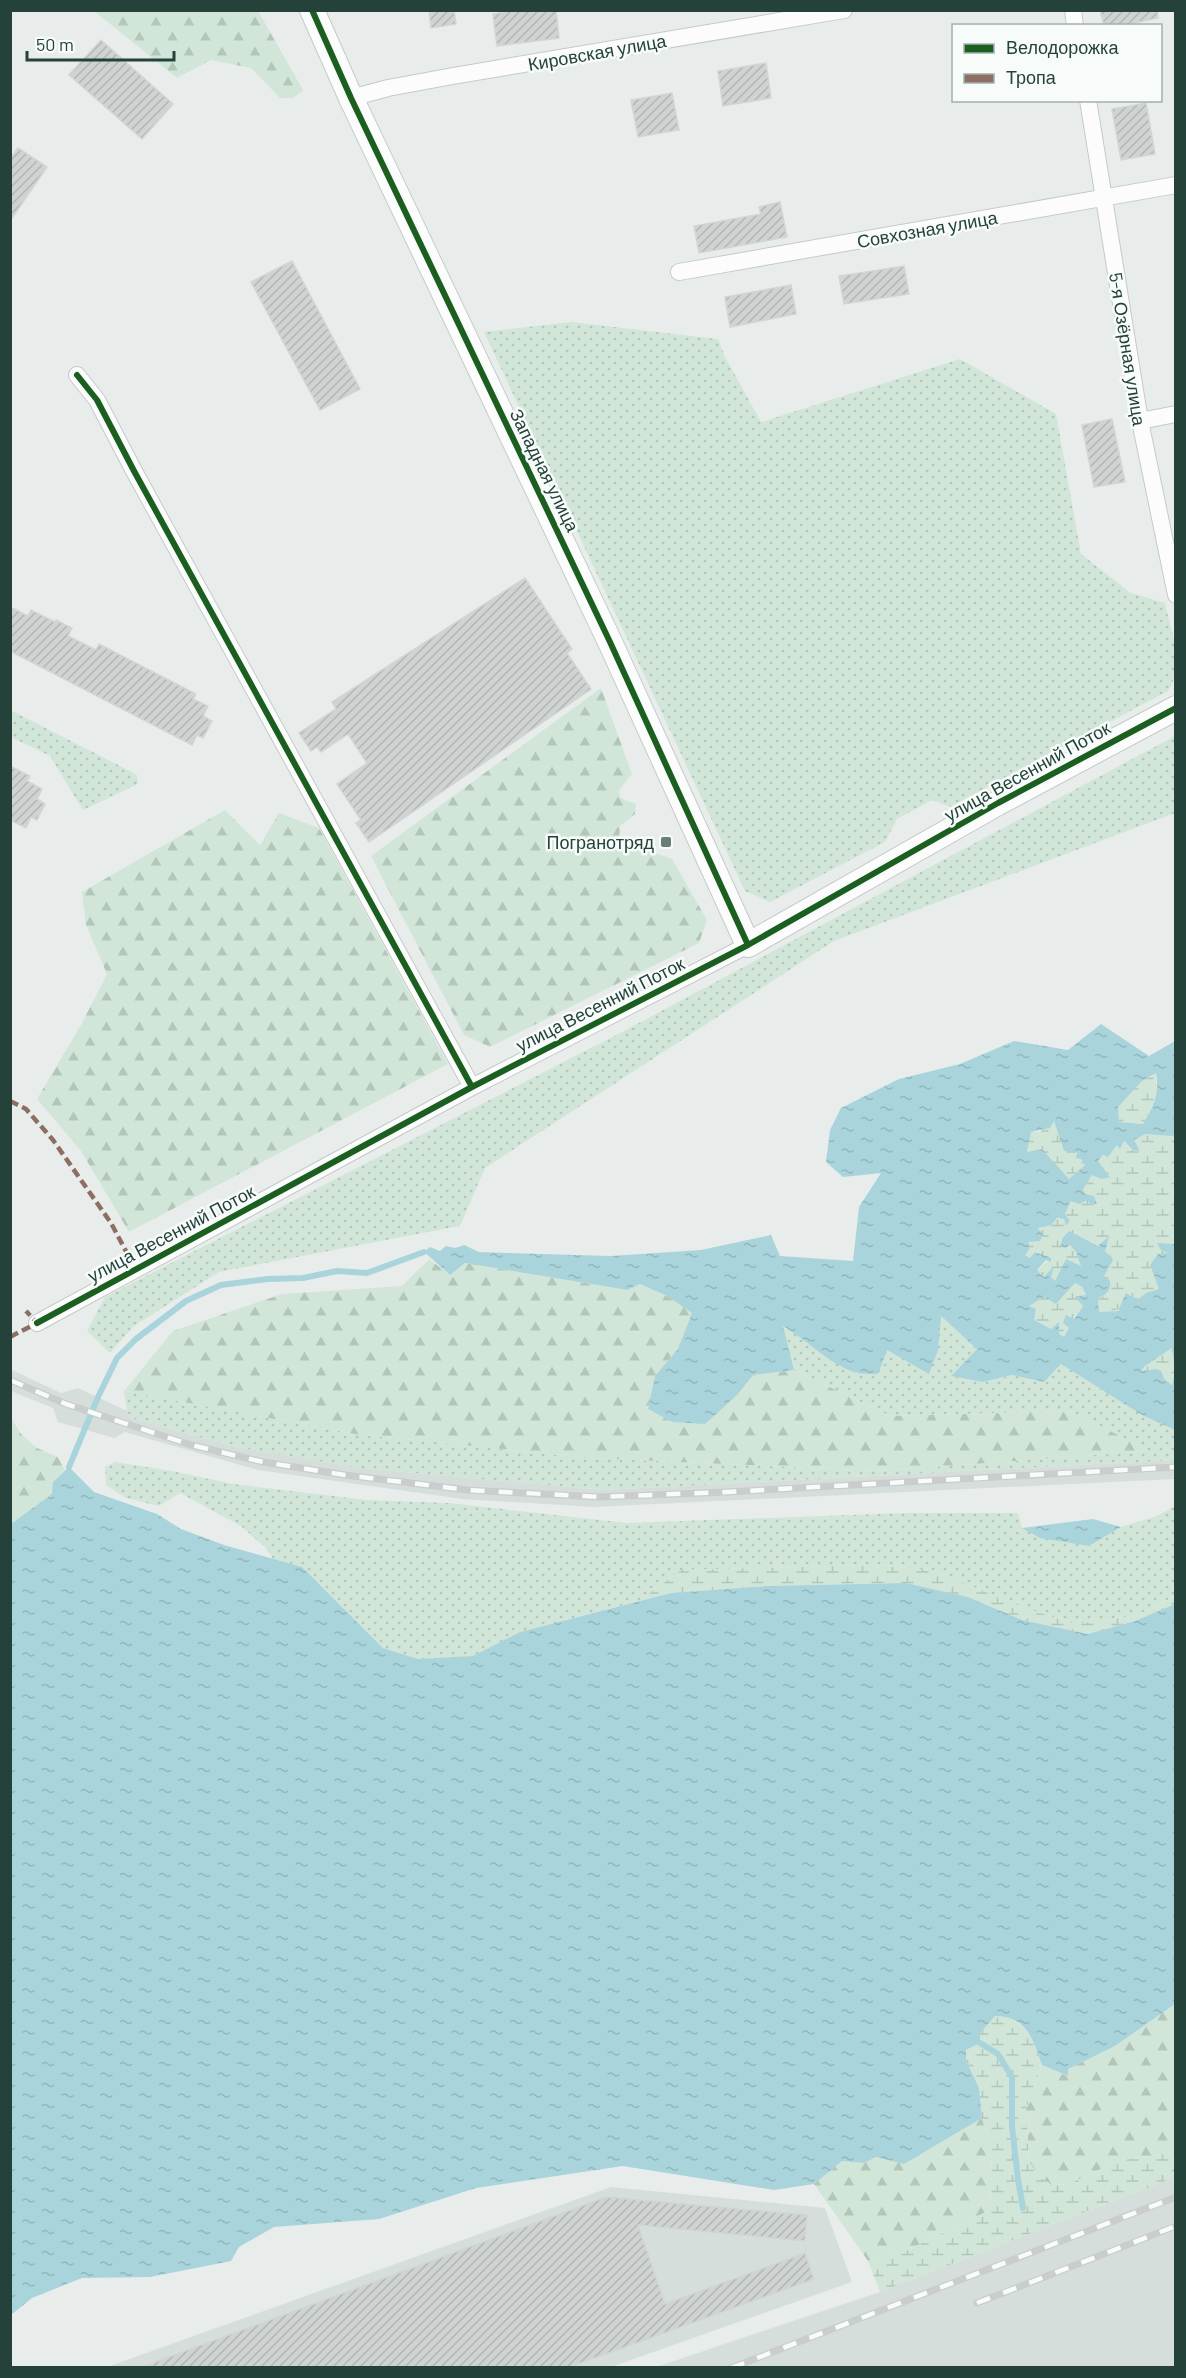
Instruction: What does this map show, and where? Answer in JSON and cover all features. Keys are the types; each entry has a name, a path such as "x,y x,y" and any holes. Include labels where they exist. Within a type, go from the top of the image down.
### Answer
{"street":[{"name":"Западная улица","path":"312,10 351,98 610,642 748,945"},
{"name":"Кировская улица","path":"351,98 388,88 453,76 844,10"},
{"name":"5-я Озёрная улица","path":"1088,102 1140,421 1176,595"},
{"name":"Совхозная улица","path":"679,272 1176,185"},
{"path":"77,375 97,400 472,1087"},
{"path":"1140,421 1176,414"},
{"name":"улица Весенний Поток","path":"37,1323 472,1087 748,945 998,803 1176,708"}],"shaded area":[{"path":"10,1369 61,1393 78,1388 127,1411 131,1418 237,1447 362,1468 604,1490 1175,1460 1175,1479 594,1507 462,1499 258,1470 125,1432 114,1438 58,1422 53,1408 11,1391"},
{"path":"1175,2177 1175,2367 653,2368 880,2292"},
{"path":"611,2187 825,2208 852,2282 611,2367 104,2368"}],"green space":[{"path":"94,11 258,11 303,90 293,98 280,98 251,68 211,60 177,78"},
{"path":"571,322 718,339 725,357 761,422 960,359 1056,414 1081,554 1131,593 1165,603 1176,659 1176,670 1168,691 950,807 932,800 897,819 885,842 770,902 745,891 484,332"},
{"path":"601,688 632,774 619,790 620,798 636,804 635,814 620,826 619,840 672,859 707,920 699,943 490,1047 464,1035 371,856"},
{"path":"10,710 132,772 137,775 138,784 83,810 50,756 11,737"},
{"path":"1175,736 1175,813 834,941 485,1168 460,1226 219,1272 134,1326 110,1353 87,1331 105,1297 624,1031"},
{"path":"225,810 260,845 279,813 319,828 448,1064 129,1232 81,1151 37,1099 81,1025 107,974 86,925 82,892"},
{"path":"1156,1073 1157,1087 1154,1100 1143,1124 1119,1122 1117,1107 1142,1081"},
{"path":"1054,1121 1085,1165 1068,1180 1042,1149 1027,1152 1031,1132 1040,1132"},
{"path":"1145,1134 1175,1134 1175,1245 1163,1243 1170,1253 1150,1265 1159,1289 1123,1307 1108,1312 1099,1312 1098,1299 1103,1296 1108,1237 1098,1246 1068,1231 1066,1248 1070,1245 1082,1266 1055,1282 1051,1277 1053,1268 1044,1277 1037,1270 1051,1258 1030,1258 1025,1255 1030,1248 1027,1242 1038,1229 1048,1222 1064,1219 1066,1224 1070,1221 1065,1214 1071,1201 1085,1194 1083,1189 1092,1175 1110,1177 1098,1161 1103,1155 1108,1156 1118,1145 1120,1149 1124,1141 1133,1150 1140,1151 1133,1140"},
{"path":"429,1259 450,1275 464,1263 627,1290 640,1284 667,1296 693,1313 678,1349 655,1376 648,1409 672,1422 738,1394 753,1375 794,1370 890,1416 1070,1411 1150,1451 878,1471 590,1458 355,1434 124,1391 173,1331 282,1294 402,1286"},
{"path":"1075,1283 1081,1287 1086,1296 1083,1306 1073,1319 1066,1315 1069,1328 1064,1338 1059,1335 1059,1323 1051,1329 1034,1320 1036,1309 1029,1306 1044,1297 1056,1304"},
{"path":"940,1315 977,1349 952,1375 983,1382 1012,1375 1044,1382 1061,1364 1142,1415 1175,1430 1175,1460 604,1490 361,1468 237,1447 131,1418 127,1411 124,1391 355,1434 590,1458 878,1471 1149,1451 1070,1411 890,1416 794,1370 782,1326 806,1340 887,1350 938,1349"},
{"path":"1172,1348 1176,1370 1172,1385 1164,1379 1162,1372 1141,1371 1145,1366"},
{"path":"10,1417 22,1435 37,1448 58,1457 65,1470 53,1482 53,1494 11,1524"},
{"path":"115,1462 233,1484 367,1500 449,1503 627,1523 904,1513 1018,1513 1022,1528 1089,1546 1121,1527 1157,1516 1175,1506 1175,1596 1138,1615 1075,1624 1022,1607 932,1570 873,1565 681,1570 639,1601 520,1632 473,1656 418,1659 383,1648 302,1567 273,1559 266,1548 241,1526 180,1493 159,1506 126,1498 106,1485 105,1467"},
{"path":"873,1565 932,1570 1022,1607 1075,1624 1138,1615 1176,1596 1175,1604 1135,1621 1088,1634 1022,1620 968,1597 906,1583 766,1586 671,1593 639,1601 681,1570"},
{"path":"1175,2004 1175,2150 1155,2157 1120,2160 1069,2184 1052,2185 1038,2176 1029,2161 1026,2108 1042,2065 1067,2076 1067,2069 1115,2046"},
{"path":"995,2016 1015,2021 1027,2031 1042,2065 1026,2108 1029,2161 1038,2176 1052,2185 1069,2184 1120,2160 1155,2157 1175,2150 1175,2177 880,2292 868,2261 908,2250 990,2210 992,2153 982,2118 979,2088 966,2060 966,2050 980,2043 980,2033"},
{"path":"982,2118 992,2153 990,2210 908,2250 868,2261 814,2184 841,2161 864,2163 876,2157 904,2164"}],"water":[{"path":"1101,1024 1149,1056 1175,1041 1175,1134 1173,1136 1145,1134 1134,1140 1140,1151 1133,1150 1124,1141 1120,1149 1117,1145 1108,1157 1103,1155 1098,1161 1110,1177 1102,1179 1092,1175 1083,1189 1085,1194 1094,1196 1097,1204 1091,1205 1088,1200 1079,1204 1071,1201 1065,1214 1070,1221 1066,1225 1064,1219 1057,1218 1051,1225 1038,1228 1043,1235 1040,1241 1028,1242 1030,1248 1025,1255 1030,1258 1035,1252 1051,1258 1051,1262 1046,1260 1037,1270 1044,1277 1054,1266 1051,1277 1055,1281 1066,1259 1081,1266 1076,1252 1070,1245 1066,1248 1061,1246 1062,1239 1069,1231 1098,1246 1109,1236 1105,1252 1113,1260 1104,1276 1110,1281 1110,1288 1098,1299 1099,1312 1118,1311 1126,1293 1137,1300 1146,1293 1159,1289 1150,1265 1158,1254 1168,1253 1161,1250 1157,1243 1175,1244 1175,1370 1172,1348 1141,1371 1157,1369 1172,1385 1175,1372 1175,1430 1142,1415 1061,1364 1044,1382 1012,1375 983,1382 951,1376 977,1349 941,1316 938,1350 929,1374 887,1350 878,1374 854,1372 835,1363 783,1326 794,1370 753,1375 738,1394 705,1424 672,1422 648,1409 655,1376 678,1349 692,1313 667,1296 640,1284 627,1290 465,1263 450,1275 424,1252 430,1247 440,1251 446,1246 455,1248 464,1245 479,1252 611,1256 701,1250 771,1235 780,1256 853,1261 859,1207 881,1173 843,1177 826,1162 830,1130 841,1108 899,1079 960,1064 1014,1041 1068,1050","holes":["1156,1073 1155,1100 1143,1124 1119,1122 1118,1107 1142,1081","1054,1121 1064,1151 1077,1152 1076,1158 1081,1159 1085,1165 1069,1179 1042,1149 1027,1152 1031,1132 1050,1128","1075,1283 1082,1287 1086,1295 1075,1297 1083,1306 1074,1319 1066,1315 1063,1323 1069,1328 1064,1337 1059,1334 1059,1322 1051,1329 1034,1320 1036,1309 1029,1306 1044,1297 1056,1304"]},
{"path":"69,1467 94,1492 157,1514 181,1529 224,1545 302,1567 383,1648 418,1659 473,1656 520,1632 671,1593 766,1586 906,1583 968,1597 1022,1620 1088,1634 1135,1621 1175,1604 1175,2004 1115,2046 1068,2069 1068,2076 1042,2065 1031,2038 1022,2025 1006,2017 995,2016 980,2033 980,2043 966,2050 966,2060 979,2088 982,2118 904,2164 876,2157 864,2163 842,2161 814,2184 774,2190 623,2166 476,2188 379,2219 274,2227 239,2247 231,2261 150,2277 82,2278 32,2298 11,2315 11,1524 52,1494 53,1482"},
{"path":"1093,1519 1121,1527 1089,1546 1040,1538 1022,1528"}],"building":[{"path":"429,10 454,10 456,24 431,28"},
{"path":"517,10 556,10 559,38 497,46 493,14"},
{"path":"1100,10 1157,10 1158,18 1130,24 1104,24"},
{"path":"101,40 173,104 142,139 69,75"},
{"path":"766,63 771,98 723,106 718,71"},
{"path":"672,93 679,130 638,137 631,100"},
{"path":"1146,103 1155,154 1121,160 1112,109"},
{"path":"18,148 47,167 10,221 10,159"},
{"path":"780,202 787,237 699,253 694,226 761,214 759,207"},
{"path":"292,261 360,389 320,410 251,282"},
{"path":"904,266 909,294 844,304 839,276"},
{"path":"791,285 796,314 730,327 725,297"},
{"path":"1112,419 1125,482 1094,487 1082,425"},
{"path":"525,578 572,649 567,653 591,689 369,842 356,823 361,820 337,784 367,763 348,734 321,752 317,747 311,751 299,733 336,709 332,702"},
{"path":"10,607 28,616 31,610 55,622 56,620 72,628 68,636 96,650 99,644 196,694 193,699 208,706 203,716 212,721 203,738 197,735 192,745 10,651"},
{"path":"10,766 30,776 27,781 42,789 37,799 45,804 37,820 31,817 26,828 10,820"},
{"path":"606,2197 807,2215 805,2241 638,2225 665,2304 805,2253 814,2279 570,2367 144,2367 144,2366"}],"waterway":[{"path":"69,1467 117,1358 136,1339 186,1301 221,1285 268,1279 303,1278 337,1271 367,1273 424,1252"},
{"path":"980,2043 998,2054 1012,2077 1012,2126 1023,2208"}],"railway":[{"path":"10,1380 66,1404 191,1445 263,1462 468,1490 599,1497 1176,1467"},
{"path":"731,2368 1176,2197"},
{"path":"977,2303 1176,2226"}],"marked path":[{"path":"10,1101 26,1109 53,1140 111,1223 129,1257"},
{"path":"10,1337 37,1323 26,1311"}],"cycle path":[{"path":"312,10 351,98 610,642 748,945"},
{"path":"77,375 97,400 472,1087"},
{"path":"37,1323 472,1087 748,945 998,803 1176,708"}],"place":[{"name":"Погранотряд","path":"666,842"}]}
